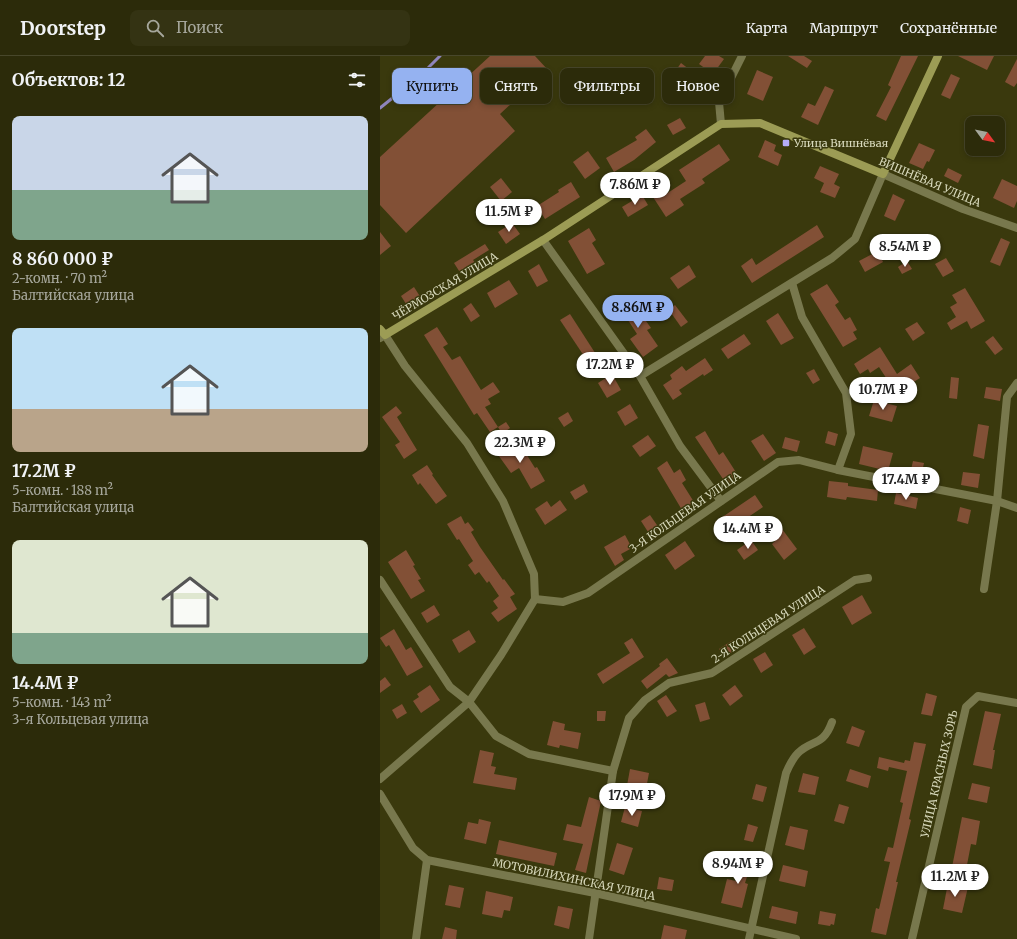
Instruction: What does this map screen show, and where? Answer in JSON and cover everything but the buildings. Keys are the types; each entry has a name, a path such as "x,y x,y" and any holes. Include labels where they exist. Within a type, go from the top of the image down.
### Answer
{"street":[{"path":"721,124 719,102 742,56"},
{"path":"640,376 832,258 855,239 883,174 938,56"},
{"name":"ВИШНЁВАЯ УЛИЦА","path":"721,124 760,123 963,209 1017,228"},
{"name":"ЧЁРМОЗСКАЯ УЛИЦА","path":"382,334 543,240 721,124"},
{"path":"543,240 640,376 680,446 721,501"},
{"path":"792,282 802,317 846,393 851,434 838,470"},
{"path":"380,779 468,702 502,655 534,599 534,574 503,501 467,443 405,366 382,334"},
{"path":"984,589 997,501 1007,397 1017,383"},
{"name":"3-Я КОЛЬЦЕВАЯ УЛИЦА","path":"534,599 562,602 588,592 778,462 799,460 838,470 997,501 1017,508"},
{"name":"2-Я КОЛЬЦЕВАЯ УЛИЦА","path":"589,939 613,771 629,718 645,700 669,683 712,674 855,580 868,578"},
{"path":"380,580 450,687 468,702 496,736 529,754 613,771"},
{"name":"УЛИЦА КРАСНЫХ ЗОРЬ","path":"912,939 966,707 978,696 1017,704"},
{"path":"749,939 786,773 790,762 798,752 820,741 828,734 832,722"},
{"path":"380,794 413,848 427,860 416,939"},
{"name":"МОТОВИЛИХИНСКАЯ УЛИЦА","path":"427,860 595,893 796,939"}],"waterway":[{"path":"380,108 420,76 440,56"}],"place":[{"name":"Улица Вишнёвая","path":"786,143"}]}
